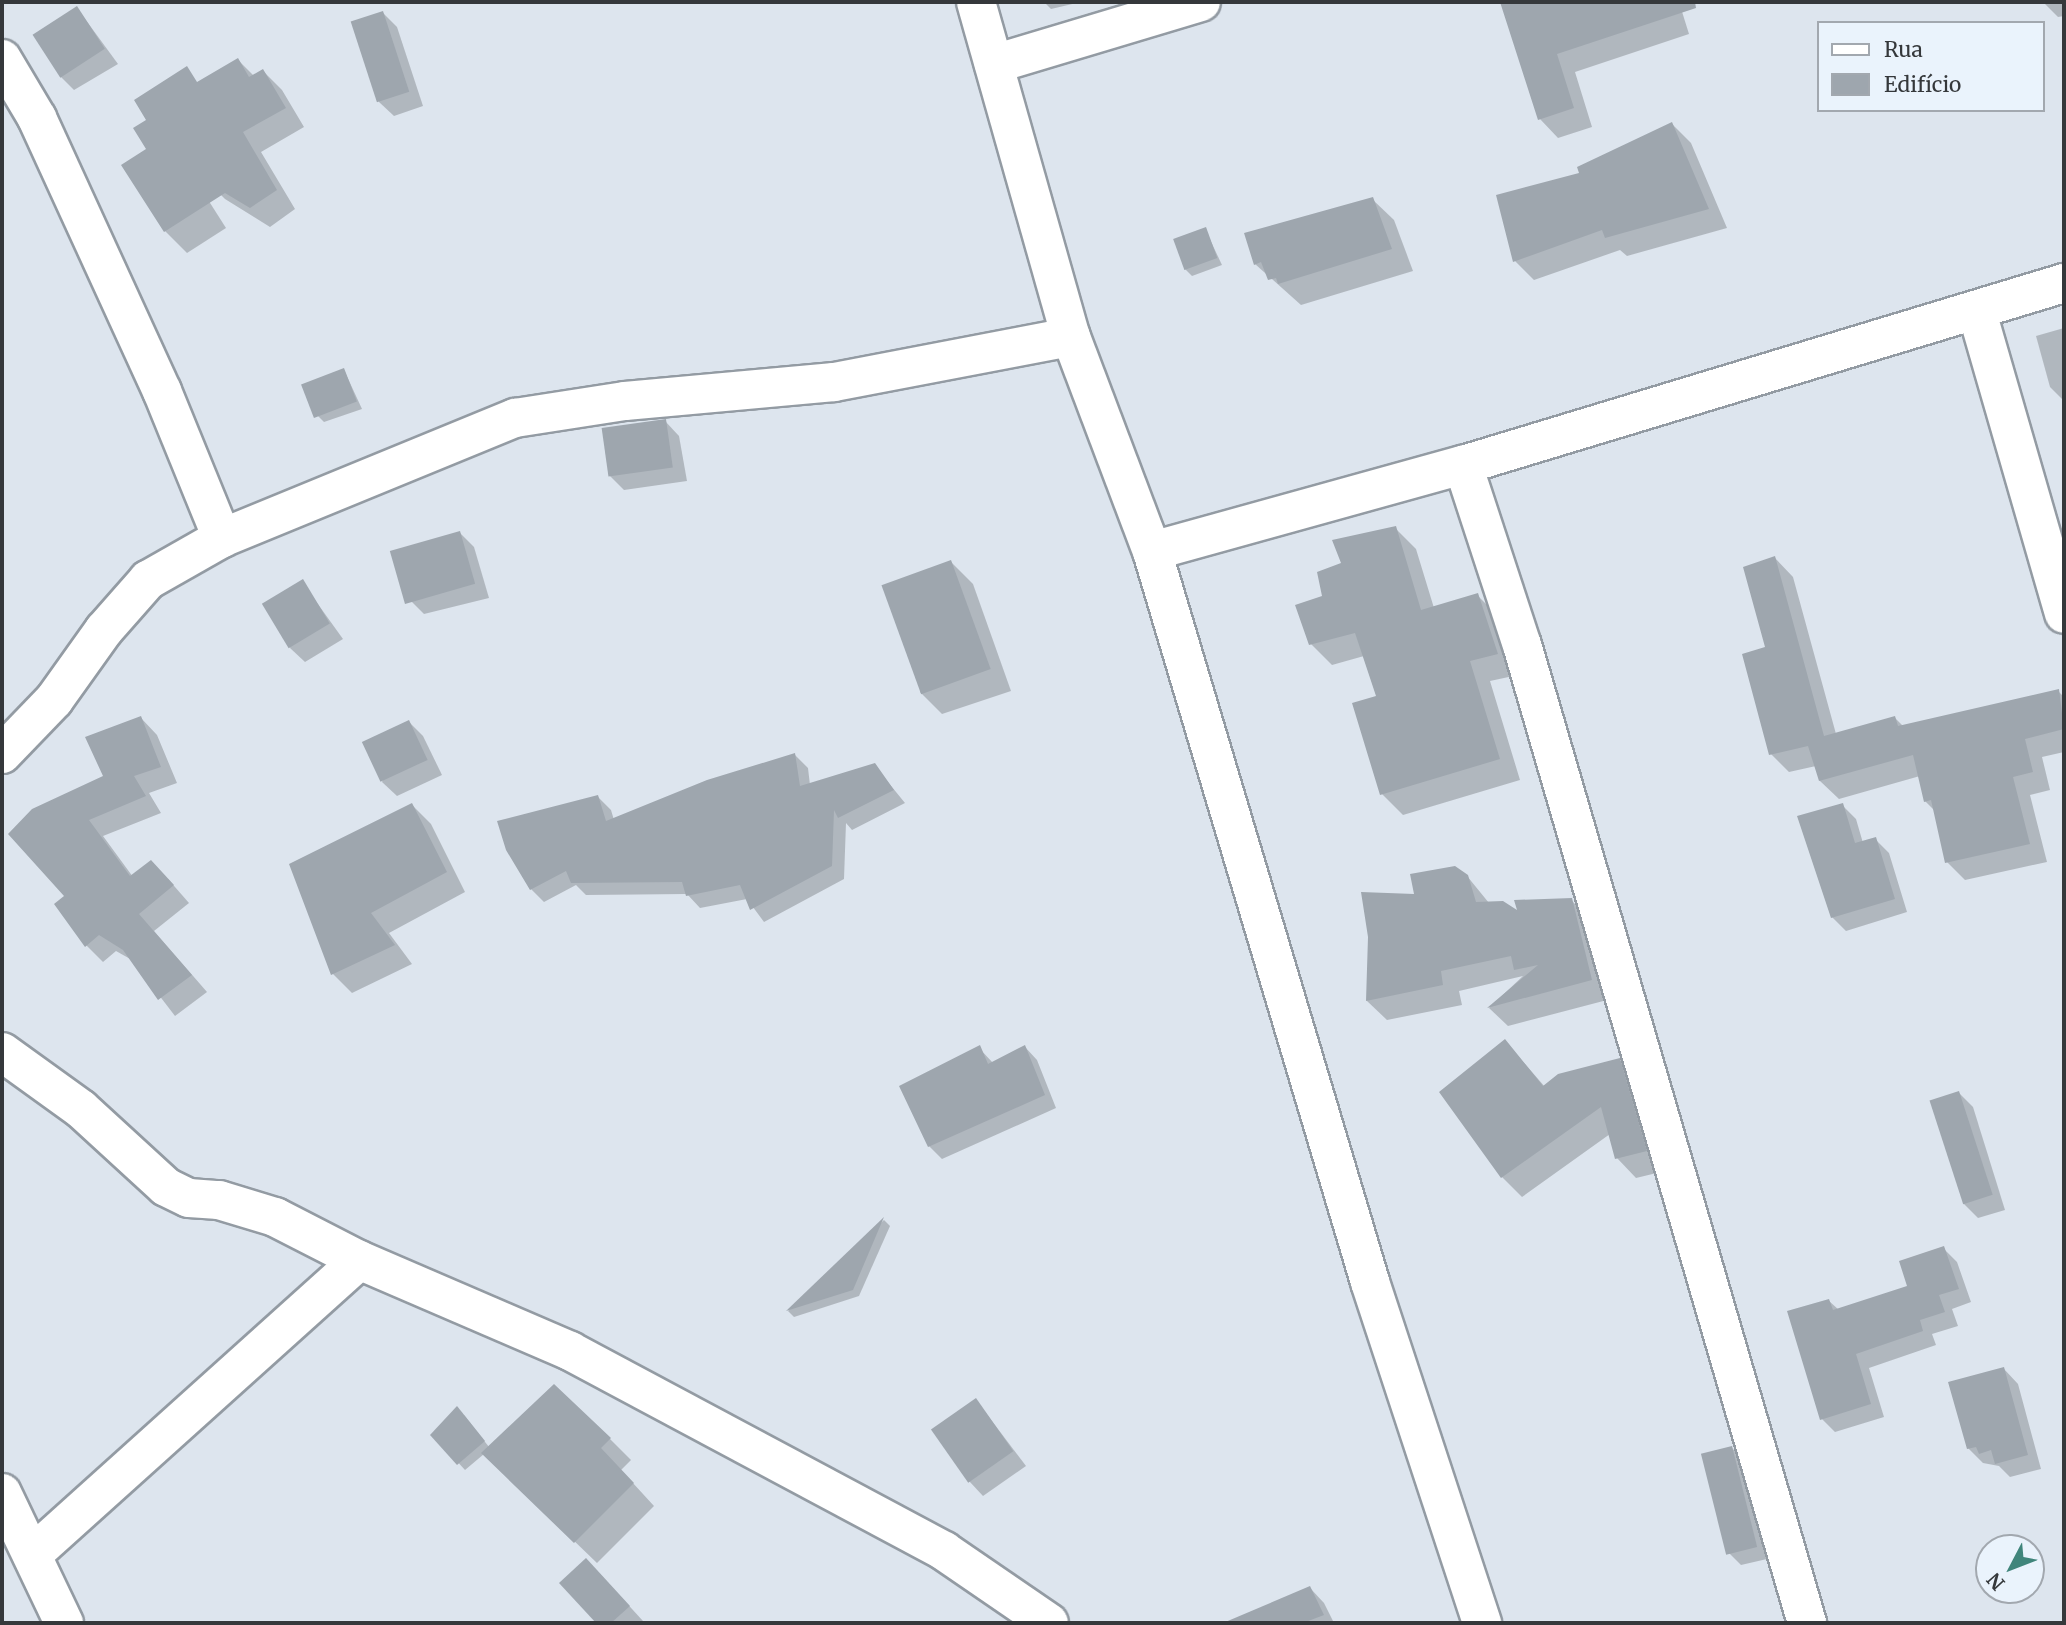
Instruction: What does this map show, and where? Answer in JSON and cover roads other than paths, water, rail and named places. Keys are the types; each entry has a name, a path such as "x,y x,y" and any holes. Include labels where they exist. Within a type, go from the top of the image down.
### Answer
{"street":[{"path":"976,2 1071,337 1152,551 1370,1282 1482,1623"},
{"path":"994,64 1201,2"},
{"path":"2,59 37,118 162,391 222,538"},
{"path":"1152,551 1463,464 1977,312 2064,283"},
{"path":"1977,312 2064,614"},
{"path":"2,754 54,700 104,630 148,580 222,538 515,418 625,401 834,382 1071,337"},
{"path":"1463,464 1522,645 1767,1473 1807,1623"},
{"path":"2,1052 80,1109 166,1187 189,1198 219,1200 275,1217 359,1260 570,1351 784,1462 944,1551 1049,1623"},
{"path":"33,1554 359,1260"},
{"path":"2,1493 64,1623"}]}
